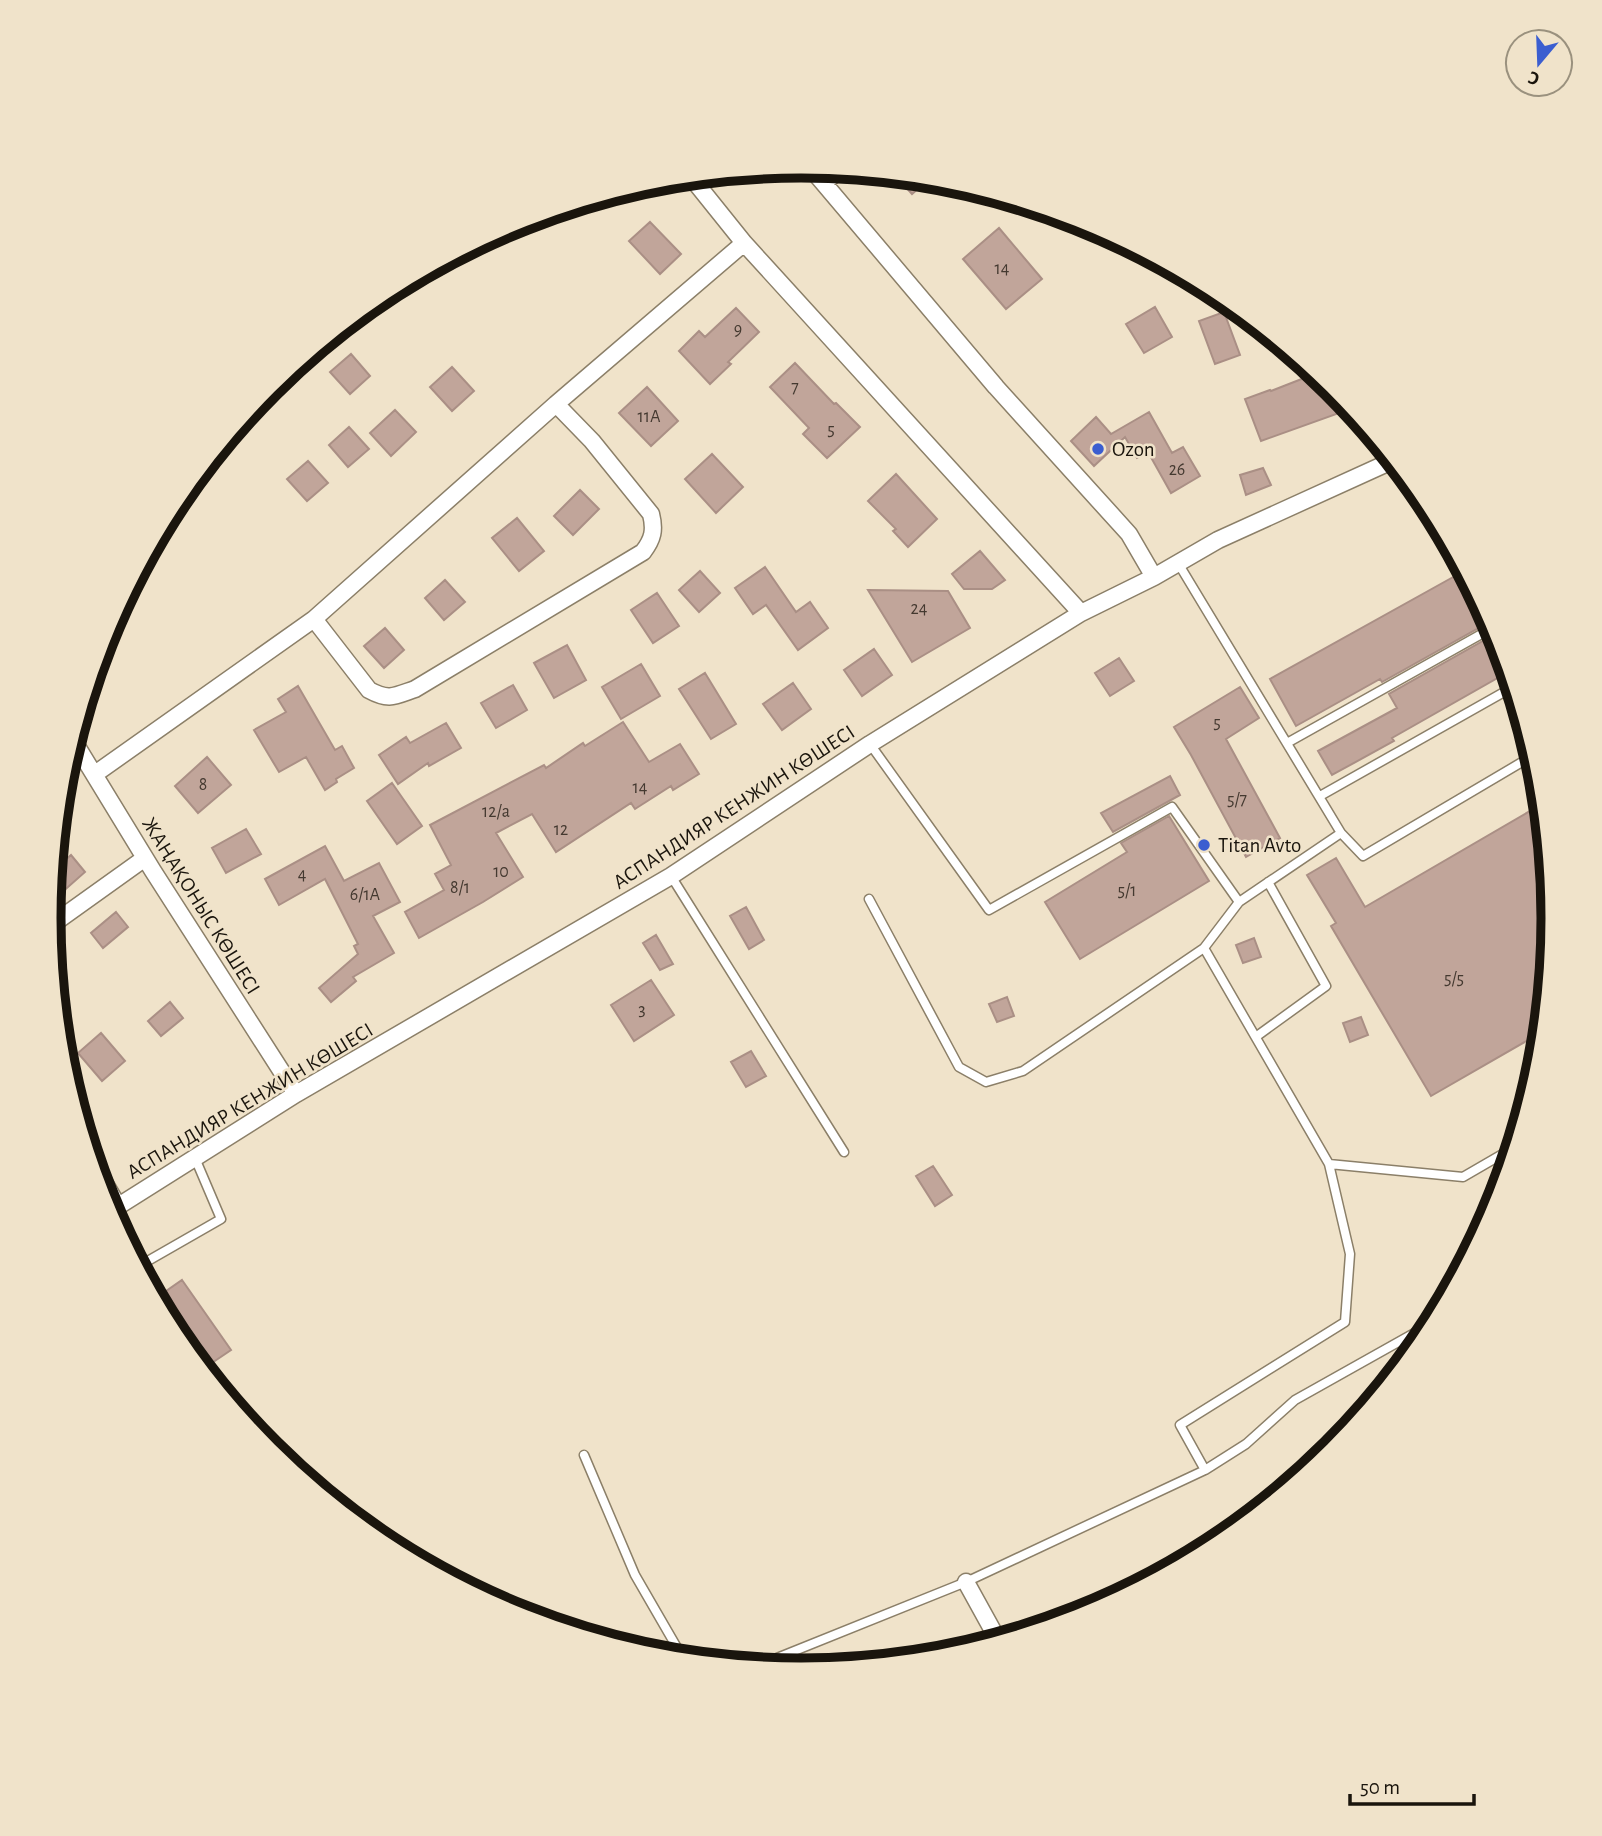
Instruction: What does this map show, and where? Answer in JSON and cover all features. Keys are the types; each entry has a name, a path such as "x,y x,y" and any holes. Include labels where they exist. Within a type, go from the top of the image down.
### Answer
{"street":[{"path":"820,179 996,387 1129,534 1154,577"},
{"path":"824,183 828,179"},
{"path":"698,186 744,243 1081,613"},
{"path":"95,774 314,619 556,404 744,243"},
{"path":"314,619 369,690 380,696 391,697 415,689 643,552 651,542 653,533 651,514 592,442 556,404"},
{"name":"АСПАНДИЯР КЕНЖИН КӨШЕСІ","path":"120,1205 296,1094 671,876 870,744 1081,613 1154,577 1218,540 1385,464"},
{"name":"ЖАҢАҚОНЫС КӨШЕСІ","path":"80,751 296,1094"},
{"path":"61,918 145,858"},
{"path":"966,1582 994,1632"}],"lane":[{"path":"1178,563 1341,833 1363,856 1524,761"},
{"path":"1287,743 1483,633"},
{"path":"1320,796 1505,692"},
{"path":"870,744 989,910 1172,807 1239,902"},
{"path":"869,899 959,1066 986,1082 1023,1071 1204,948 1239,902 1341,833"},
{"path":"671,876 844,1152"},
{"path":"1256,1036 1326,986 1268,882"},
{"path":"1204,948 1329,1164 1350,1254 1345,1322 1180,1425 1205,1470"},
{"path":"1329,1164 1464,1177 1501,1155"},
{"path":"147,1262 221,1219 194,1158"},
{"path":"779,1657 966,1582 1205,1470 1246,1444 1295,1400 1412,1334"},
{"path":"584,1455 635,1575 677,1647"}],"building":[{"path":"905,186 919,188 912,194"},
{"path":"650,222 681,254 660,274 629,241"},
{"path":"999,228 1042,279 1006,309 963,259"},
{"path":"1155,307 1172,337 1144,353 1126,324"},
{"path":"736,308 759,332 710,384 679,351 699,331 705,337"},
{"path":"1224,312 1240,355 1215,364 1199,321"},
{"path":"351,354 370,376 350,394 330,372"},
{"path":"795,363 860,427 827,458 803,434 809,428 770,387"},
{"path":"452,367 474,391 452,411 430,387"},
{"path":"1305,378 1341,413 1261,441 1245,399"},
{"path":"647,387 678,421 651,446 619,413"},
{"path":"395,410 416,432 391,456 370,433"},
{"path":"1149,412 1172,453 1183,447 1200,476 1171,493 1148,452 1137,458 1125,437 1094,466 1071,441 1096,417 1111,434"},
{"path":"349,427 369,449 348,467 329,445"},
{"path":"712,454 743,487 716,513 685,479"},
{"path":"308,461 328,483 307,501 287,479"},
{"path":"1263,468 1271,485 1246,495 1240,475"},
{"path":"896,474 937,519 908,547 893,531 896,529 868,501"},
{"path":"580,490 599,509 573,535 554,516"},
{"path":"517,518 544,551 519,571 492,538"},
{"path":"980,551 1005,580 992,589 964,589 952,574"},
{"path":"765,567 796,612 810,602 828,628 798,650 766,605 753,614 735,588"},
{"path":"700,571 720,593 699,612 679,590"},
{"path":"1456,575 1480,627 1296,726 1270,679"},
{"path":"445,580 465,602 444,620 425,598"},
{"path":"868,590 948,591 970,628 912,662"},
{"path":"657,593 679,626 653,643 631,610"},
{"path":"385,628 404,650 384,668 364,646"},
{"path":"1486,639 1500,677 1332,775 1318,751 1397,708 1389,694"},
{"path":"567,645 586,680 554,698 534,663"},
{"path":"874,649 892,675 862,696 844,670"},
{"path":"1119,658 1134,681 1110,696 1095,673"},
{"path":"641,664 660,696 621,719 602,687"},
{"path":"705,673 736,724 711,739 679,689"},
{"path":"793,683 811,709 782,730 763,704"},
{"path":"513,685 527,710 496,728 481,703"},
{"path":"298,686 335,750 342,746 354,768 336,779 337,782 325,790 306,757 279,772 254,730 286,712 278,699"},
{"path":"1240,687 1259,718 1226,739 1280,838 1246,857 1174,727"},
{"path":"623,722 649,762 680,744 699,774 673,790 671,786 635,809 631,803 556,852 532,814 496,833 523,877 419,938 405,912 444,890 435,874 451,865 430,825 544,765 546,768 583,743 585,746"},
{"path":"446,723 461,748 429,766 428,763 398,784 379,755 406,737 410,743"},
{"path":"207,757 231,785 198,813 175,786"},
{"path":"1170,776 1180,795 1113,832 1101,813"},
{"path":"392,783 422,826 397,844 367,801"},
{"path":"1532,810 1541,918 1539,966 1530,1039 1431,1096 1331,926 1336,923 1307,875 1336,858 1365,907"},
{"path":"1169,816 1209,881 1080,959 1045,902 1127,852 1121,843"},
{"path":"246,829 261,854 226,873 212,848"},
{"path":"325,846 344,881 379,863 400,902 373,916 394,953 353,977 356,981 331,1002 319,988 358,954 354,946 358,944 325,879 279,905 265,879"},
{"path":"71,855 85,872 62,892 63,870 64,861"},
{"path":"746,907 764,940 749,949 730,916"},
{"path":"116,912 128,927 103,948 91,933"},
{"path":"656,935 673,964 660,970 643,943"},
{"path":"1254,938 1261,957 1243,963 1236,945"},
{"path":"651,980 674,1015 634,1041 611,1005"},
{"path":"1007,997 1014,1016 997,1022 989,1004"},
{"path":"170,1002 183,1018 161,1036 148,1021"},
{"path":"1361,1017 1368,1035 1350,1042 1343,1023"},
{"path":"101,1033 125,1061 102,1081 78,1053"},
{"path":"751,1051 766,1076 746,1087 731,1062"},
{"path":"933,1166 952,1195 935,1206 916,1176"},
{"path":"182,1280 231,1350 211,1364 163,1293"}],"place":[{"name":"Ozon","path":"1098,449"},
{"name":"Titan Avto","path":"1204,845"}]}
